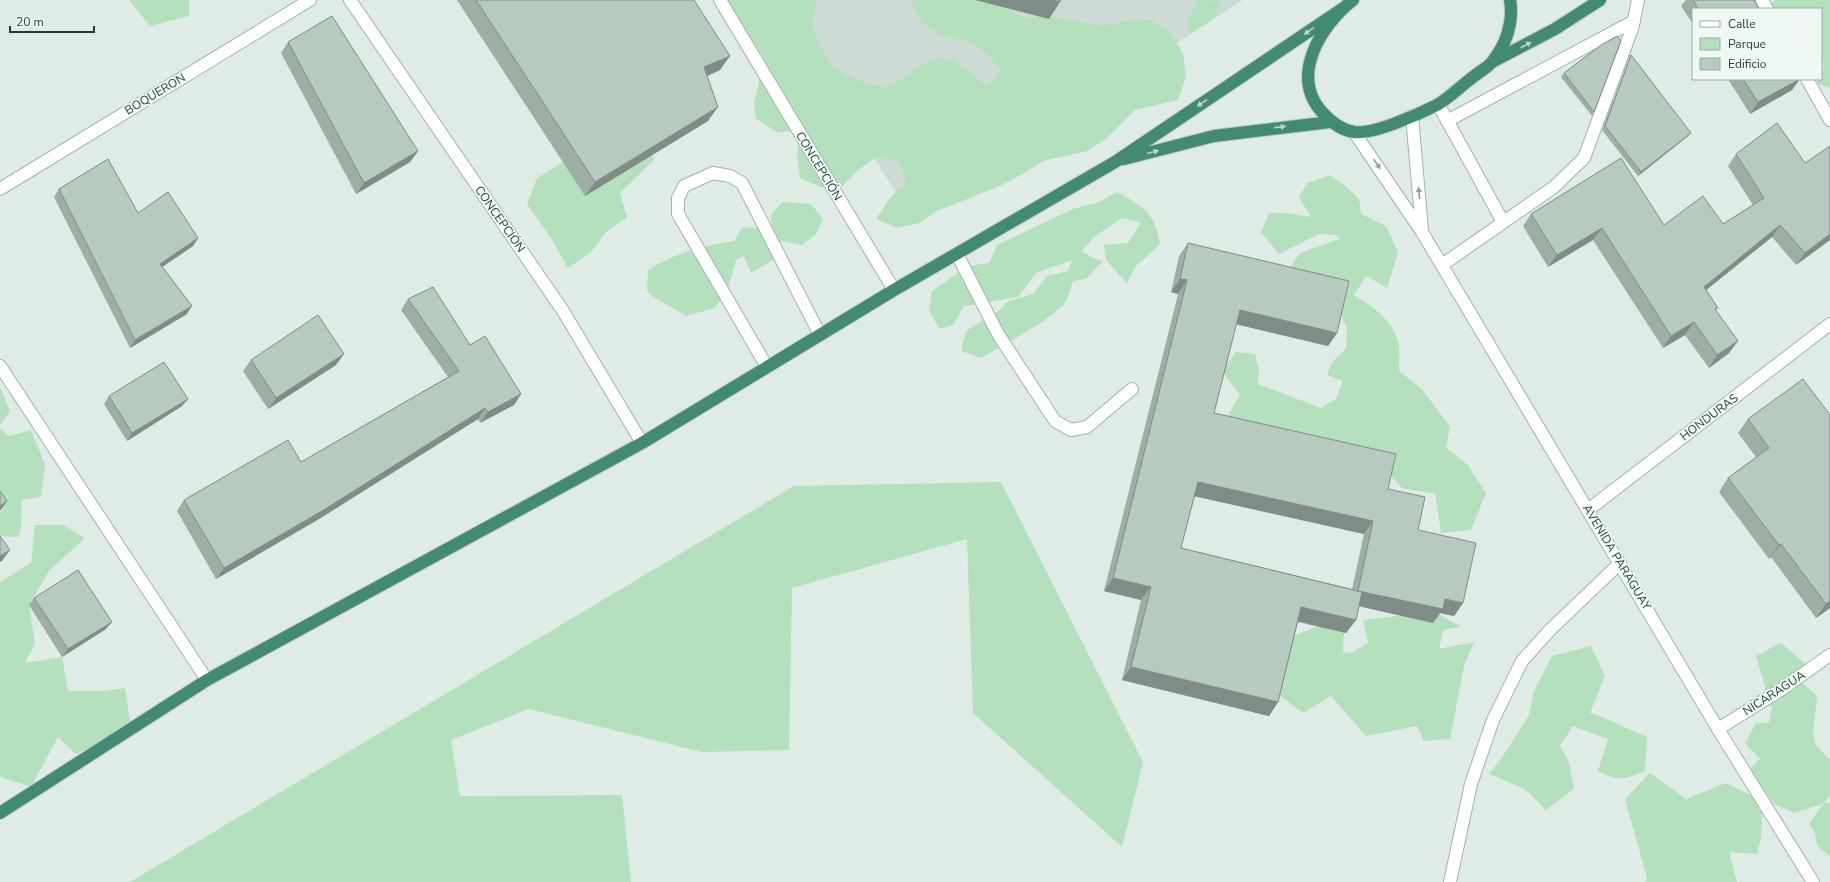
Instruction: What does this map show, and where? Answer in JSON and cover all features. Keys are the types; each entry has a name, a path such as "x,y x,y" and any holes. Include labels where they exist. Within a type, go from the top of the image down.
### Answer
{"highway":[{"path":"0,813 207,680 642,443 894,290 1115,162 1342,9 1353,0"},
{"path":"1491,63 1502,47 1508,34 1511,23 1510,0"},
{"path":"1342,9 1324,33 1310,56 1308,86 1315,104 1330,122 1354,132 1379,129 1438,104 1491,63 1555,29 1600,0"},
{"path":"1115,162 1214,136 1330,122"}],"street":[{"name":"BOQUERON","path":"0,189 310,0"},
{"name":"CONCEPCIÓN","path":"350,0 563,311 642,443"},
{"name":"CONCEPCIÓN","path":"720,0 894,290"},
{"path":"1442,265 1554,187 1584,158 1634,21 1638,0"},
{"path":"1447,121 1634,21"},
{"path":"1808,80 1830,120"},
{"path":"1438,104 1503,222"},
{"path":"1412,116 1422,232"},
{"name":"AVENIDA PARAGUAY","path":"1354,132 1422,232 1718,729 1813,882"},
{"path":"767,367 678,214 678,198 684,186 712,173 730,176 742,183 820,335"},
{"path":"957,254 998,334 1055,421 1072,430 1087,427 1132,389"},
{"name":"HONDURAS","path":"1588,510 1830,324"},
{"path":"0,366 207,680"},
{"path":"1450,882 1471,784 1493,720 1522,661 1550,630 1620,563"},
{"name":"NICARAGUA","path":"1718,729 1779,691 1830,655"}],"shaded area":[{"path":"771,0 1243,0 910,214"}],"green space":[{"path":"129,0 189,0 189,16 150,26"},
{"path":"723,0 817,0 813,17 813,27 816,37 826,56 840,72 858,81 877,87 890,85 897,82 920,66 936,59 944,58 955,62 987,87 1001,70 986,53 966,41 943,36 923,24 912,5 913,0 997,0 1003,7 1025,18 1054,17 1103,26 1127,21 1151,20 1170,33 1183,53 1186,77 1178,100 1135,110 1106,139 1087,151 1043,161 1002,185 937,211 919,223 897,228 876,219 889,199 907,182 898,162 877,157 858,170 842,187 820,187 800,178 797,154 800,131 777,132 756,119 754,104 764,58 752,40 732,31 718,12"},
{"path":"1198,0 1222,2 1210,22 1189,34 1188,19"},
{"path":"1775,0 1830,0 1830,88 1817,84 1819,80 1822,80 1824,63 1822,62 1822,8 1767,8"},
{"path":"646,140 654,160 620,193 627,217 606,232 591,252 568,268 553,241 527,204 537,178 568,159"},
{"path":"1330,175 1342,183 1359,199 1361,214 1386,226 1398,252 1387,288 1366,276 1354,295 1376,310 1388,322 1397,337 1399,346 1399,371 1422,389 1450,427 1446,448 1468,465 1486,493 1471,530 1441,533 1435,494 1402,488 1382,466 1218,432 1240,395 1222,371 1236,352 1255,354 1259,369 1258,384 1321,408 1336,399 1343,381 1327,375 1332,362 1346,349 1347,329 1337,305 1290,268 1300,253 1340,239 1336,235 1319,234 1279,254 1261,232 1269,213 1285,213 1311,217 1299,197 1307,183"},
{"path":"1117,192 1141,206 1151,218 1158,233 1160,244 1136,266 1127,283 1106,260 1104,245 1128,243 1141,223 1122,218 1095,236 1081,251 1093,258 1103,261 1086,279 1073,281 1066,302 1057,311 1025,333 981,358 961,351 966,331 1000,310 1007,302 1033,294 1047,276 1068,271 1072,260 1036,273 1018,297 964,306 953,325 939,329 929,310 932,291 968,266 989,263 997,245 1073,209 1099,202"},
{"path":"782,202 811,204 823,219 816,234 802,245 781,241 776,258 751,273 744,256 736,260 728,289 715,308 686,316 652,296 647,291 648,270 679,254 699,248 734,241 743,227 772,230 771,215"},
{"path":"0,387 10,411 0,425"},
{"path":"0,429 9,436 31,430 45,465 41,497 22,500 19,537 0,536 0,512 3,510 0,504"},
{"path":"1001,482 1143,762 1122,847 973,713 967,539 792,588 789,750 702,752 529,709 451,740 460,796 622,795 631,882 130,882 794,486"},
{"path":"35,525 63,525 85,538 49,571 29,605 35,644 25,663 62,657 68,691 105,691 125,688 131,728 76,754 58,737 31,787 0,777 0,582 31,563"},
{"path":"1435,612 1461,627 1443,630 1439,649 1474,642 1464,666 1450,739 1424,741 1417,726 1366,736 1331,696 1303,713 1275,692 1272,644 1319,626 1344,630 1343,653 1353,652 1368,643 1363,620"},
{"path":"1781,643 1808,666 1803,674 1803,683 1817,696 1813,732 1815,744 1830,760 1830,794 1824,803 1830,803 1830,856 1817,846 1815,833 1809,824 1823,804 1794,813 1774,804 1750,769 1760,759 1745,744 1756,723 1769,723 1772,706 1764,706 1765,686 1756,656"},
{"path":"1591,646 1605,676 1590,713 1647,737 1645,771 1626,778 1616,778 1598,771 1608,739 1573,726 1560,746 1569,762 1574,789 1546,810 1525,789 1489,774 1503,756 1529,715 1534,691 1552,656"},
{"path":"1650,773 1686,799 1726,783 1763,801 1761,838 1757,854 1729,852 1737,882 1645,882 1647,878 1625,799"}],"building":[{"path":"476,0 694,0 730,56 704,67 718,107 595,182"},
{"path":"1050,0 1061,0 1060,2"},
{"path":"1693,0 1754,0 1758,8 1697,8"},
{"path":"332,16 418,151 364,183 288,42"},
{"path":"1617,36 1621,41 1594,112 1564,73 1601,45"},
{"path":"1631,55 1691,133 1641,172 1605,126"},
{"path":"1744,80 1798,80 1758,102"},
{"path":"1777,123 1805,163 1830,146 1830,234 1805,253 1780,225 1704,287 1718,308 1715,309 1738,341 1717,355 1694,322 1671,336 1602,228 1557,255 1531,214 1621,158 1664,225 1703,196 1723,224 1764,198 1736,154"},
{"path":"108,159 138,213 168,192 198,238 160,264 192,306 135,340 59,189"},
{"path":"1188,243 1349,281 1337,333 1240,310 1214,413 1396,454 1388,489 1425,497 1418,530 1476,543 1463,603 1445,599 1443,609 1358,591 1373,521 1198,482 1181,548 1362,592 1356,620 1301,607 1278,702 1131,667 1151,587 1113,578 1187,280 1180,279"},
{"path":"433,287 470,345 485,336 521,394 488,412 485,408 327,508 224,568 184,500 288,440 301,462 459,371 408,299"},
{"path":"318,315 344,354 276,398 251,360"},
{"path":"164,362 188,399 132,433 109,396"},
{"path":"1803,379 1830,415 1830,601 1826,604 1781,544 1779,545 1728,478 1769,448 1748,419"},
{"path":"0,491 7,501 0,506"},
{"path":"0,536 10,550 0,556"},
{"path":"78,570 112,622 68,649 34,598"}]}
